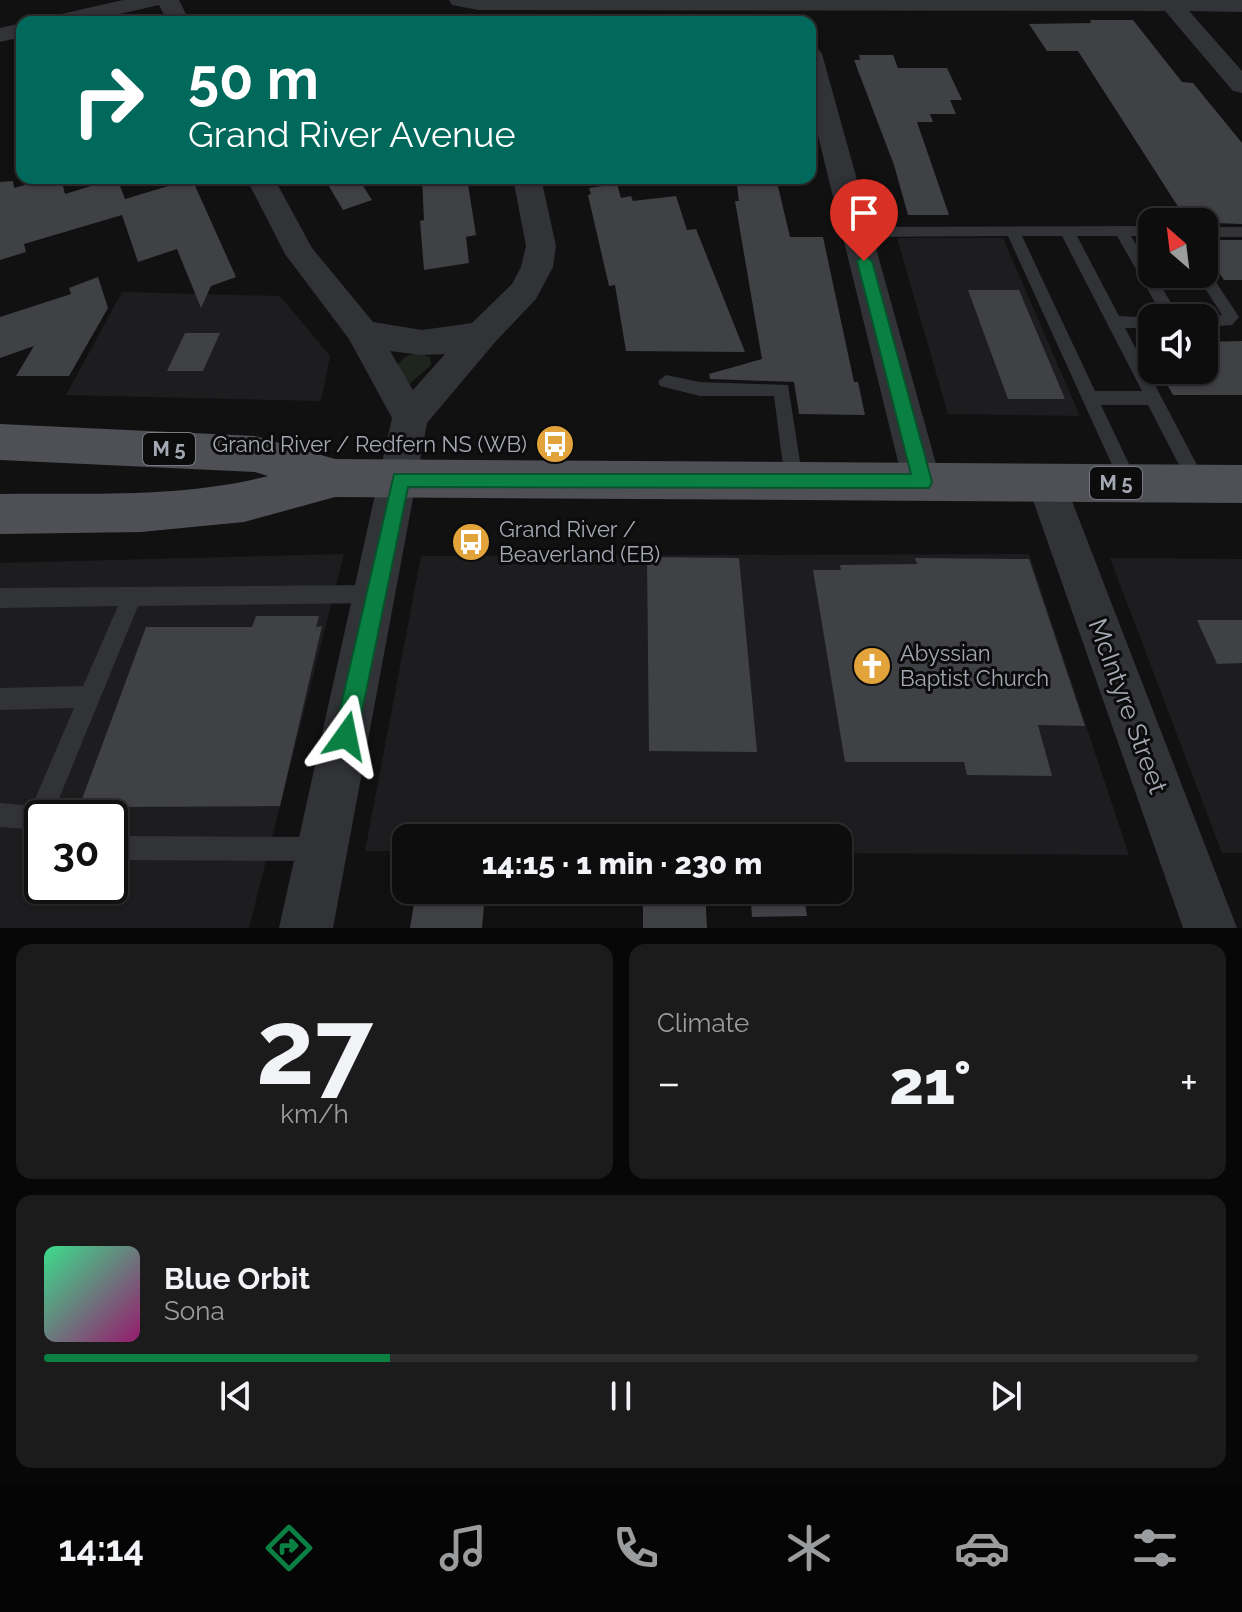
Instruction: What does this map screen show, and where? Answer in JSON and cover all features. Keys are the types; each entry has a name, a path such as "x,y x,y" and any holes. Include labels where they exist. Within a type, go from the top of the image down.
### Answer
{"main road":[{"name":"M 5","path":"0,442 255,454 335,478"},
{"name":"M 5","path":"0,514 141,512 230,503 335,478 1242,484"}],"street":[{"path":"82,16 152,0"},
{"path":"460,0 491,8 1242,5"},
{"path":"1170,3 1242,86"},
{"path":"816,77 922,482"},
{"path":"263,184 300,254 361,331 410,418"},
{"path":"306,928 410,418 484,332 525,291 537,267 541,246 528,184"},
{"path":"361,331 397,342 423,344 450,342 484,332"},
{"name":"McIntyre Street","path":"1046,483 1210,928"}],"lane":[{"path":"1013,231 1129,483"},
{"path":"1067,231 1198,484"},
{"path":"1121,231 1164,304"},
{"path":"857,232 1138,231"},
{"path":"1218,232 1242,232"},
{"path":"1212,288 1231,317 1218,321"},
{"path":"1115,322 1138,322"},
{"path":"666,381 700,389 782,390 794,481"},
{"path":"1090,398 1155,398"},
{"path":"0,598 376,594"},
{"path":"46,800 132,596"},
{"path":"0,699 89,697"},
{"path":"0,815 24,817"},
{"path":"128,848 322,849"}],"shaded area":[{"path":"897,238 1003,238 1080,416 948,414"},
{"path":"122,292 280,296 330,356 321,401 66,395"},
{"path":"416,353 430,357 431,365 407,386 396,365"},
{"path":"344,554 249,928 0,928 0,563"},
{"path":"1029,554 1129,855 852,853 852,824 392,824 392,851 365,851 421,556"},
{"path":"1110,558 1242,559 1242,853 1222,853"}],"building":[{"path":"1090,20 1133,20 1182,82 1193,83 1242,143 1242,224 1218,223 1218,208 1179,208 1078,51 1047,51 1029,24 1091,23"},
{"path":"859,55 893,55 898,68 947,68 962,100 950,100 956,114 930,114 933,122 917,122 949,215 908,215 894,165 854,60 860,60"},
{"path":"13,181 14,188 28,184 62,184 65,194 98,184 119,184 125,199 175,184 194,184 236,277 211,286 201,308 177,249 138,262 122,215 24,244 26,252 0,260 0,182"},
{"path":"328,184 362,184 372,200 343,210"},
{"path":"422,184 468,184 476,235 466,237 469,263 424,270 420,221 424,220"},
{"path":"617,184 621,198 631,196 633,201 676,196 687,230 696,229 745,352 626,351 615,285 609,286 588,195 591,194 589,188"},
{"path":"737,184 777,184 790,237 823,237 854,382 858,382 865,415 799,414 794,382 710,379 709,374 762,359 735,201 739,201"},
{"path":"1218,240 1242,240 1242,280 1224,280 1218,271"},
{"path":"98,277 108,308 69,376 16,376 34,346 0,358 0,317 71,294 69,288"},
{"path":"968,290 1019,290 1065,399 1008,399"},
{"path":"185,333 220,333 203,371 167,371"},
{"path":"1242,341 1242,395 1173,395 1167,384 1218,384 1218,342"},
{"path":"647,557 739,558 757,752 649,751"},
{"path":"915,558 1029,559 1085,726 1038,725 1052,776 967,775 964,762 845,762 813,570 841,570 840,565 917,564"},
{"path":"256,616 319,616 316,627 322,626 280,806 128,807 128,800 82,800 146,627 252,627"},
{"path":"1197,620 1242,620 1242,663 1217,664"},
{"path":"414,904 484,904 482,928 410,928"},
{"path":"643,904 706,904 707,928 643,928"},
{"path":"751,904 805,904 807,916 752,917"}],"place":[{"name":"Grand River / Redfern NS (WB)","path":"555,444"},
{"name":"Grand River / Beaverland (EB)","path":"471,542"},
{"name":"Abyssian Baptist Church","path":"872,666"}],"route":[{"path":"346,736 400,479 922,482 864,261"}]}
